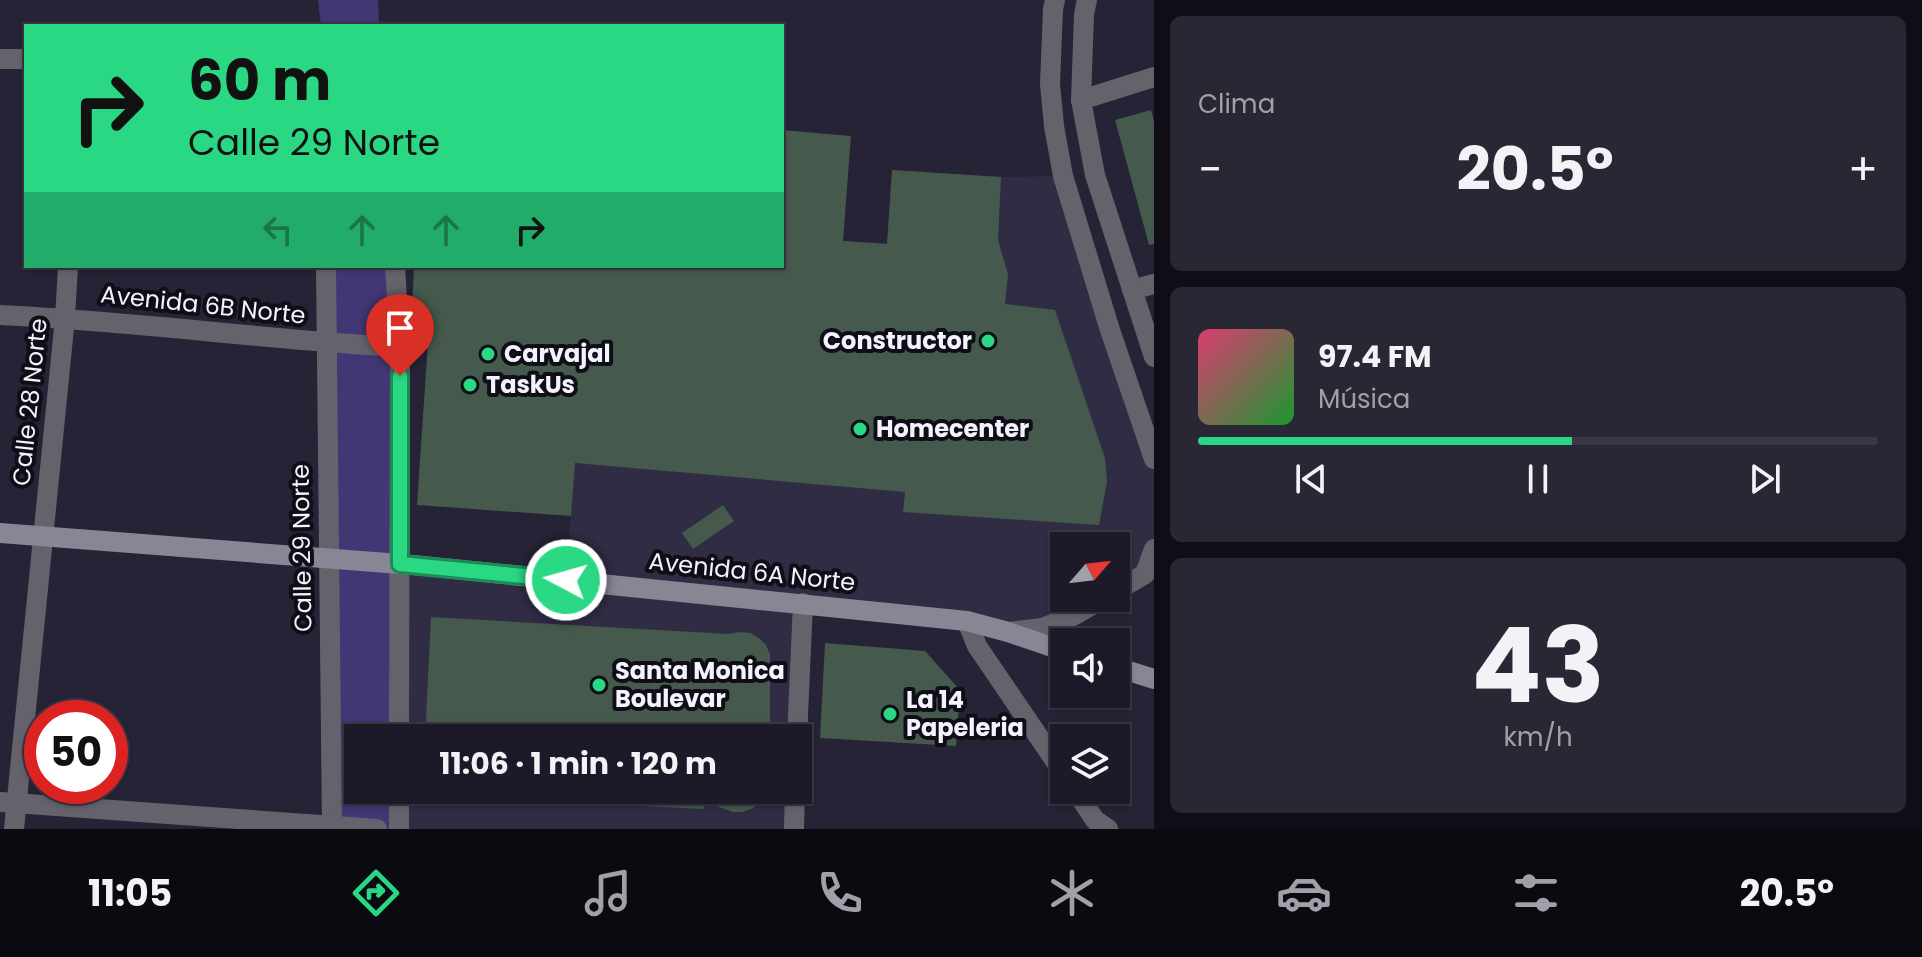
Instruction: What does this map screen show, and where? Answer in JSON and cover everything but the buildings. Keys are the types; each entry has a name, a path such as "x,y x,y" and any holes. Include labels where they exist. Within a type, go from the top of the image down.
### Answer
{"main road":[{"name":"Avenida 6A Norte","path":"0,533 400,564 803,603 967,621 1050,646"},
{"path":"1130,671 1154,679"}],"street":[{"path":"1055,0 1050,84 1063,176 1154,459"},
{"path":"1087,0 1081,100 1095,175 1154,357"},
{"path":"0,59 24,59"},
{"path":"1081,100 1154,77"},
{"name":"Calle 28 Norte","path":"14,829 9,803 43,536 68,268"},
{"name":"Calle 29 Norte","path":"326,268 332,828"},
{"path":"395,268 400,347 399,724"},
{"path":"1132,290 1154,284"},
{"name":"Avenida 6B Norte","path":"0,315 400,347"},
{"path":"1130,583 1150,572 1154,549"},
{"path":"798,724 803,603"},
{"path":"1008,632 1042,628 1080,612"},
{"path":"967,621 977,646 1050,753"},
{"path":"9,803 377,829"},
{"path":"399,804 399,829"},
{"path":"794,829 795,804"},
{"path":"1085,804 1100,826"}],"shaded area":[{"path":"318,0 378,0 379,24 321,24"},
{"name":"Homecenter","path":"892,170 1000,177 1063,176 1154,459 1154,549 1130,576 1130,532 1050,532 1050,612 1075,612 1042,628 803,603 798,724 399,724 400,564 566,579 579,399 779,268 843,241 887,243"},
{"path":"326,268 395,268 399,724 344,724 344,804 399,804 399,829 332,829"},
{"path":"399,804 795,804 794,829 399,829"}],"place":[{"name":"Constructor","path":"988,341"},
{"name":"Carvajal","path":"488,354"},
{"name":"TaskUs","path":"470,385"},
{"name":"Homecenter","path":"860,429"},
{"name":"Santa Monica Boulevar","path":"599,685"},
{"name":"La 14 Papeleria","path":"890,714"}],"route":[{"path":"400,376 400,564 566,580"}]}
